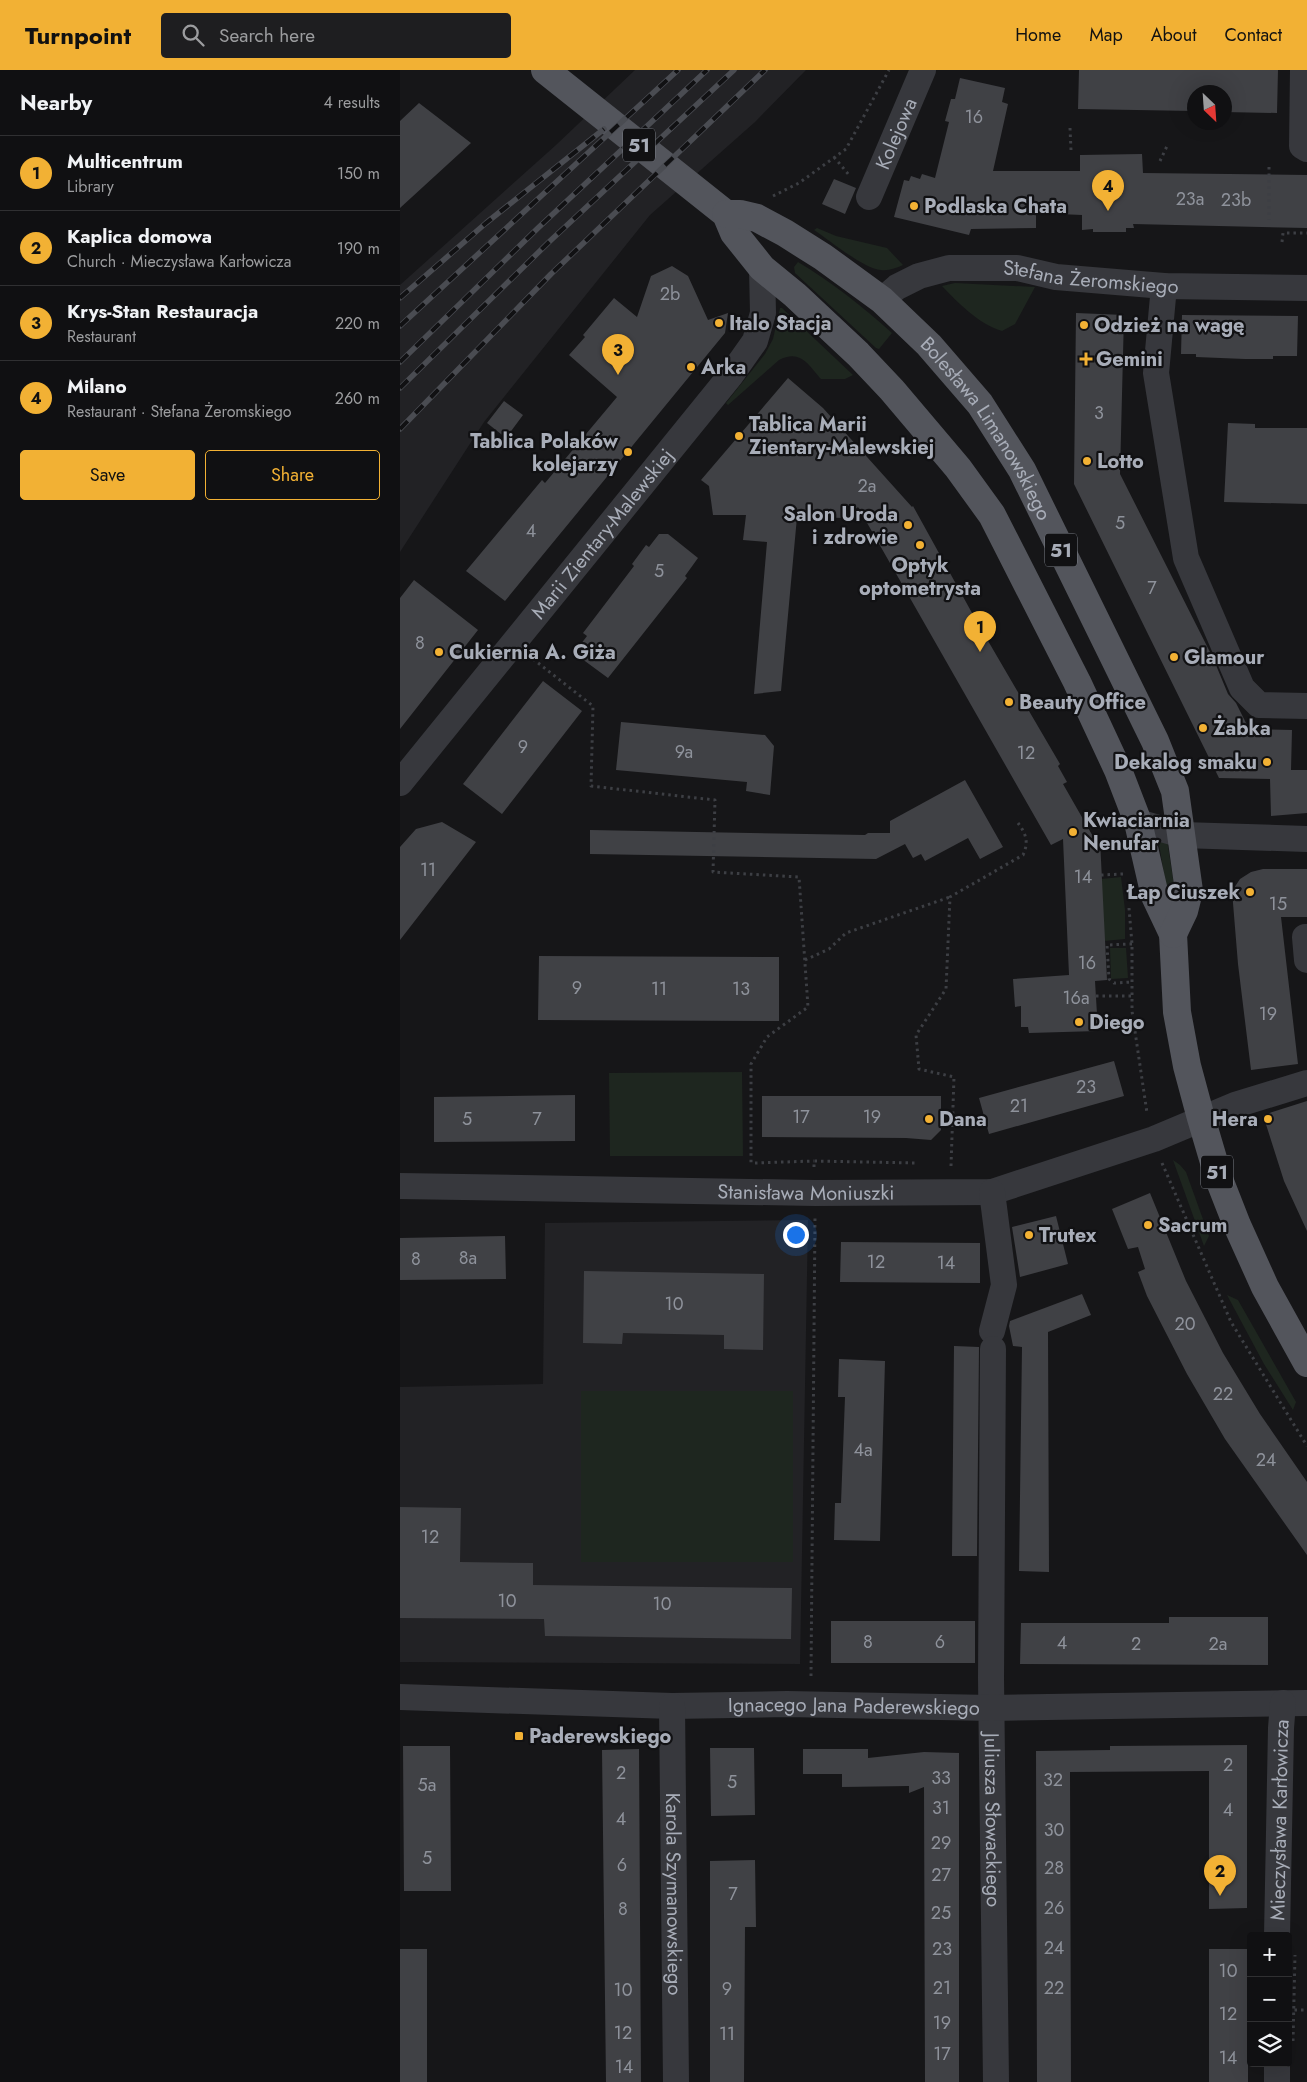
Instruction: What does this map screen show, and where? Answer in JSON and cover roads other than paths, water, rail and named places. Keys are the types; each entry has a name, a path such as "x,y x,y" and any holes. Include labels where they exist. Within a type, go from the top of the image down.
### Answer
{"main road":[{"name":"Bolesława Limanowskiego","path":"548,73 726,214 734,233 762,268 795,295 892,390 947,454 992,515 1077,682 1118,770 1138,822 1155,896 1173,934 1177,1012 1187,1066 1200,1118 1219,1179 1265,1287 1307,1364"},
{"name":"Bolesława Limanowskiego","path":"726,214 740,214 757,218 785,233 823,256 882,300 929,345 980,404 1022,470 1155,741 1175,791 1189,891 1184,911 1173,934"}],"street":[{"name":"Kolejowa","path":"869,197 923,70"},
{"path":"1303,70 1302,146 1307,149"},
{"name":"Marii Zientary-Malewskiej","path":"400,783 731,375 755,341 763,313 762,268"},
{"name":"Stefana Żeromskiego","path":"882,300 897,287 919,276 949,268 1017,268 1056,277 1164,286 1307,288"},
{"path":"1164,286 1156,373 1186,558 1242,688 1260,705 1307,706"},
{"path":"1138,822 1182,835 1307,839"},
{"path":"1307,937 1305,937 1307,960"},
{"name":"Stanisława Moniuszki","path":"400,1186 815,1193 950,1194 992,1192 1154,1139 1200,1118 1235,1105 1307,1083"},
{"name":"Juliusza Słowackiego","path":"992,1192 1004,1285 992,1340 991,1708 996,2082"},
{"name":"Ignacego Jana Paderewskiego","path":"400,1697 672,1706 787,1704 991,1708 1295,1703"},
{"name":"Mieczysława Karłowicza","path":"1277,1932 1281,1728 1295,1703"},
{"name":"Karola Szymanowskiego","path":"672,1706 676,2082"},
{"path":"1277,2067 1277,2082"}],"railway":[{"path":"400,326 678,70"},
{"path":"400,362 538,228 707,70"},
{"path":"400,388 550,241 734,70"},
{"path":"400,429 551,274 765,70"},
{"path":"400,298 486,223 604,129"}],"place":[{"name":"Podlaska Chata","path":"914,206"},
{"name":"Milano","path":"1108,211"},
{"name":"Italo Stacja","path":"719,323"},
{"name":"Odzież na wagę","path":"1084,325"},
{"name":"Gemini","path":"1086,359"},
{"name":"Arka","path":"691,367"},
{"name":"Krys-Stan Restauracja","path":"618,375"},
{"name":"Tablica Marii Zientary-Malewskiej","path":"739,436"},
{"name":"Tablica Polaków kolejarzy","path":"628,452"},
{"name":"Lotto","path":"1087,461"},
{"name":"Salon Uroda i zdrowie","path":"908,525"},
{"name":"Optyk optometrysta","path":"920,545"},
{"name":"Cukiernia A. Giża","path":"439,652"},
{"name":"Multicentrum","path":"980,652"},
{"name":"Glamour","path":"1174,657"},
{"name":"Beauty Office","path":"1009,702"},
{"name":"Żabka","path":"1203,728"},
{"name":"Dekalog smaku","path":"1267,762"},
{"name":"Kwiaciarnia Nenufar","path":"1073,832"},
{"name":"Łap Ciuszek","path":"1250,892"},
{"name":"Diego","path":"1079,1022"},
{"name":"Dana","path":"929,1119"},
{"name":"Hera","path":"1268,1119"},
{"name":"Sacrum","path":"1148,1225"},
{"name":"Trutex","path":"1029,1235"},
{"name":"Paderewskiego","path":"519,1736"},
{"name":"Kaplica domowa","path":"1220,1896"}]}
